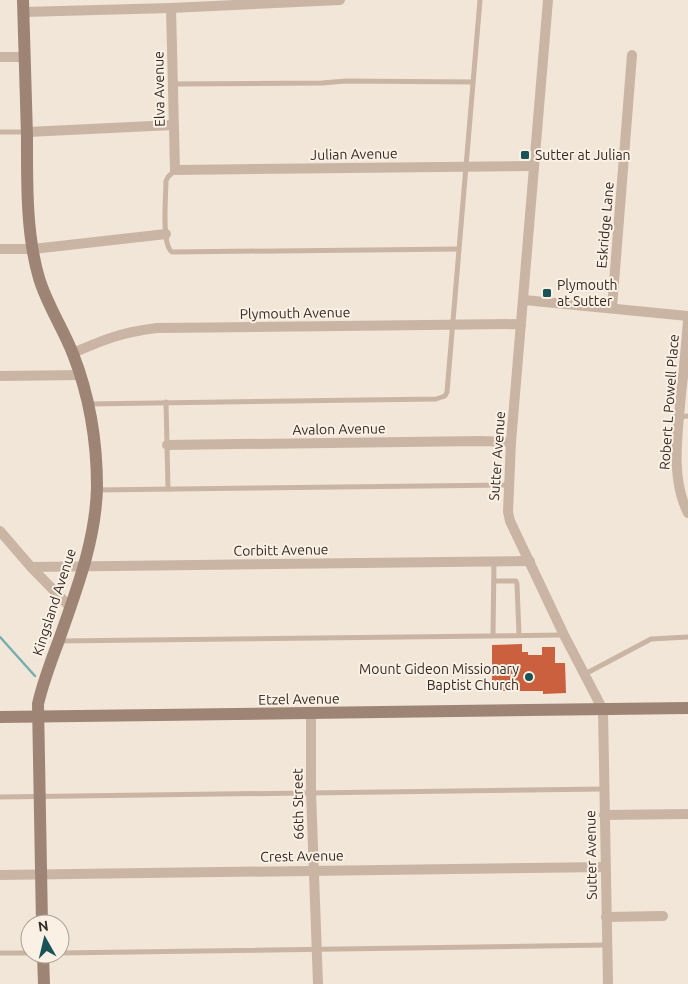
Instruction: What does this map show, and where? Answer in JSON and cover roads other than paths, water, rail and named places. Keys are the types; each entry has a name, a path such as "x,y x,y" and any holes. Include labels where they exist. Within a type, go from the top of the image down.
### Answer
{"street":[{"path":"23,6 171,8 340,0"},
{"name":"Sutter Avenue","path":"548,0 511,442 508,512 510,521 564,634 603,710 608,984"},
{"name":"Kingsland Avenue","path":"23,6 28,196 33,249 42,286 73,353 80,375 92,423 97,490 94,519 84,566 40,694 37,716 42,914"},
{"name":"Elva Avenue","path":"171,8 174,170"},
{"name":"Eskridge Lane","path":"612,308 632,55"},
{"path":"0,58 24,57"},
{"path":"26,132 173,125"},
{"name":"Julian Avenue","path":"174,170 534,166"},
{"path":"0,249 33,249 166,234"},
{"path":"524,300 688,316"},
{"name":"Robert L Powell Place","path":"688,321 684,417 677,470 682,502 688,513"},
{"name":"Plymouth Avenue","path":"73,353 110,337 131,331 157,328 521,324"},
{"path":"0,376 80,375"},
{"name":"Avalon Avenue","path":"167,445 511,442"},
{"path":"0,531 31,567 70,607"},
{"name":"Corbitt Avenue","path":"31,567 530,561"},
{"name":"Etzel Avenue","path":"0,717 688,708"},
{"name":"66th Street","path":"311,714 313,870 318,949 318,984"},
{"path":"604,815 688,814"},
{"name":"Crest Avenue","path":"0,875 605,867"},
{"path":"606,917 663,916"},
{"path":"43,964 44,984"}],"lane":[{"path":"87,404 441,398 445,396 447,392 480,0"},
{"path":"172,84 346,81 473,82"},
{"path":"0,132 26,132"},
{"path":"174,170 166,181 166,234 168,248 172,252 458,249"},
{"path":"166,402 168,489"},
{"path":"97,490 508,485"},
{"path":"493,636 494,562"},
{"path":"494,581 516,582 517,584 519,635"},
{"path":"58,641 564,634"},
{"path":"585,674 652,639 688,637"},
{"path":"0,797 604,789"},
{"path":"70,953 608,945"},
{"path":"0,953 20,953"}],"waterway":[{"path":"0,637 35,676"}],"place":[{"name":"Sutter at Julian","path":"525,155"},
{"name":"Plymouth at Sutter","path":"547,293"},
{"name":"Mount Gideon Missionary Baptist Church","path":"529,677"}]}
